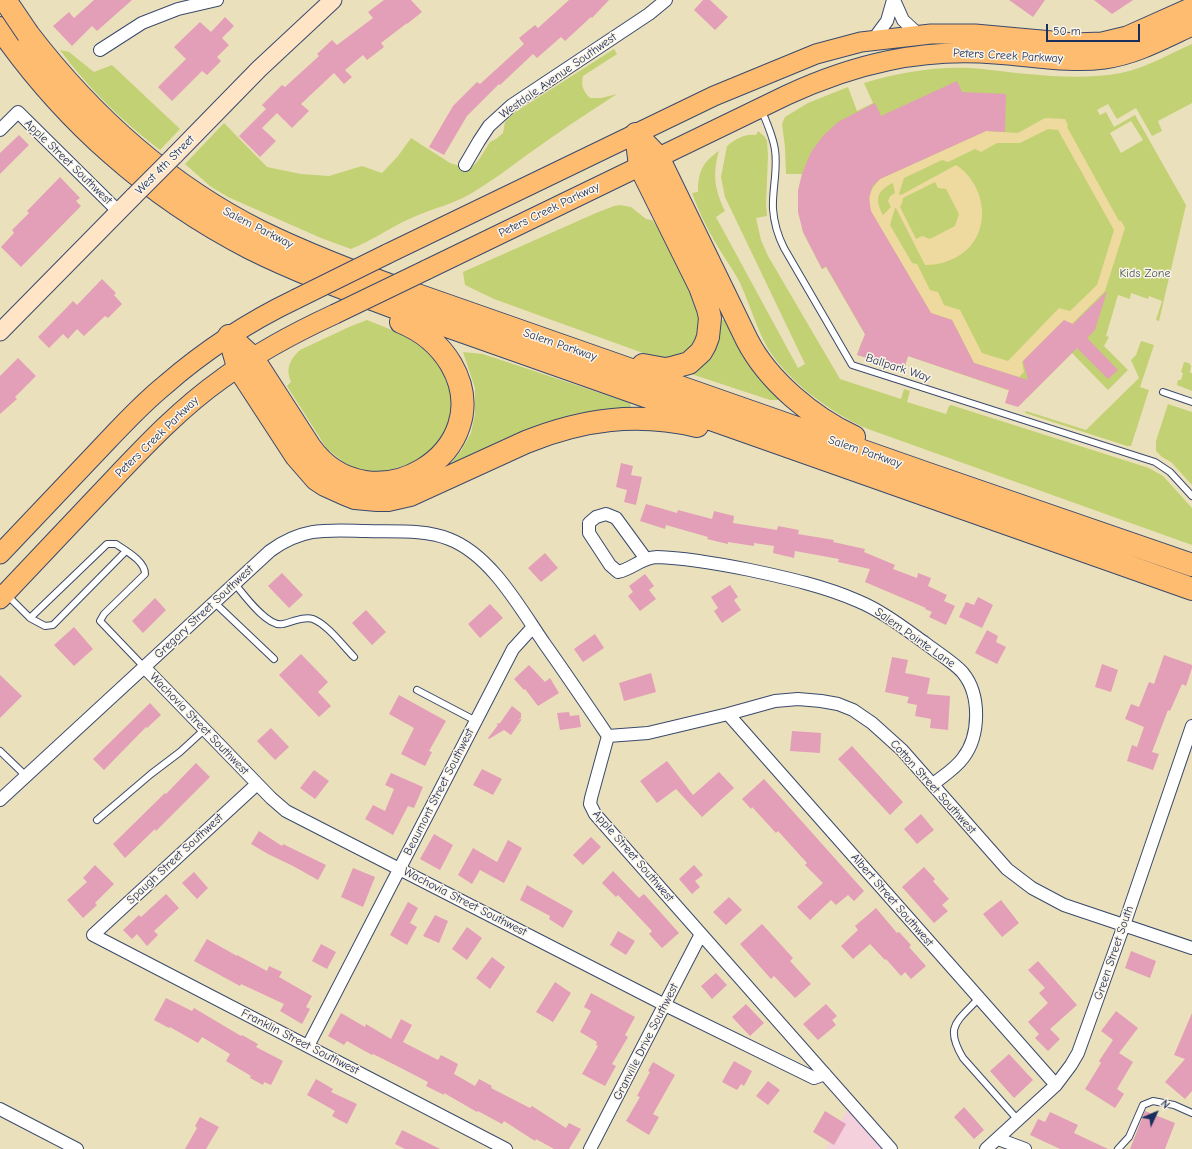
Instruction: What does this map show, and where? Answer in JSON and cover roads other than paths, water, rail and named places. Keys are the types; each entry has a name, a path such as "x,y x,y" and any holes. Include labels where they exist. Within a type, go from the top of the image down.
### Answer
{"highway":[{"name":"Salem Parkway","path":"4,0 35,75 83,128 109,152 163,195 250,248 351,292 1192,588"},
{"name":"Salem Parkway","path":"0,28 50,63 73,89 122,138 175,179 230,215 289,245 351,271 417,295 1192,565"},
{"path":"636,134 649,161 747,340 766,368 798,400 822,419 854,436 916,460 931,475"},
{"path":"594,357 665,369 671,368 689,363 696,358 701,352 708,337 710,318 705,299 649,161"},
{"path":"245,362 315,453 334,470 359,481 377,483 404,479 422,470 445,451 451,443 459,425 462,395 458,380 447,358 434,342 425,334 366,307 351,292"},
{"path":"229,336 245,362 296,456 308,471 325,485 334,490 366,500 388,500 410,495 540,436 571,426 604,420 640,418 677,422 711,430 793,458 811,455"}],"main road":[{"name":"Peters Creek Parkway","path":"0,554 144,404 182,370 229,336 253,321 296,298 714,96 796,62 838,48 873,40 919,35 975,34 1074,42 1102,42 1127,36 1192,7"},
{"name":"Peters Creek Parkway","path":"3,596 165,426 202,394 245,362 293,334 649,161 824,78 866,65 888,60 932,54 974,52 1073,60 1104,59 1133,52 1192,26"}],"street":[{"path":"0,10 11,0"},
{"path":"100,50 142,23 178,9 217,0"},
{"name":"West 4th Street","path":"0,332 264,64 333,0"},
{"name":"Westdale Avenue Southwest","path":"465,165 489,126 512,105 649,14 666,0"},
{"path":"894,0 903,20 919,35"},
{"path":"873,40 887,21 894,0"},
{"name":"Apple Street Southwest","path":"0,130 18,112 119,212"},
{"name":"Salem Pointe Lane","path":"646,559 616,518 606,514 596,517 589,523 589,533 610,565 618,572 626,570 646,559 656,557 713,563 783,577 832,591 878,611 907,630 962,672 969,681 976,709 973,738 963,758 956,766 933,784"},
{"name":"Gregory Street Southwest","path":"0,800 145,668 270,551 280,544 303,534 326,530 430,534 441,536 460,544 477,556 492,572 533,627"},
{"path":"533,627 608,736"},
{"name":"Beaumont Street Southwest","path":"308,1046 513,649 533,627"},
{"name":"Wachovia Street Southwest","path":"145,668 257,784 286,811 665,1005 814,1078 825,1074"},
{"name":"Cotton Street Southwest","path":"608,736 648,733 775,701 798,699 838,704 854,710 872,723 902,750 1007,869 1032,888 1064,905 1192,948"},
{"name":"Albert Street Southwest","path":"728,714 1056,1086"},
{"name":"Green Street South","path":"986,1149 1056,1086 1078,1053 1124,925 1192,726"},
{"name":"Apple Street Southwest","path":"608,736 591,798 590,804 592,810 891,1149"},
{"name":"Spaugh Street Southwest","path":"93,935 257,784"},
{"name":"Granville Drive Southwest","path":"590,1149 701,934"},
{"name":"Franklin Street Southwest","path":"93,935 506,1149"},
{"path":"0,1109 77,1149"},
{"path":"998,1139 1025,1149"}],"lane":[{"name":"Ballpark Way","path":"760,108 770,129 775,150 776,162 773,210 779,236 786,252 852,365 1155,462 1170,472 1192,496"},
{"path":"1164,392 1192,402"},
{"path":"30,618 107,544 116,544 140,562 145,570 145,574 104,614 100,621 145,668"},
{"path":"3,596 30,618 45,626 53,625 126,551"},
{"path":"234,584 255,608 272,623 280,625 296,620 311,618 322,624 354,657"},
{"path":"215,603 274,660"},
{"path":"417,690 476,721"},
{"path":"97,820 151,774 180,752 204,730"},
{"path":"0,750 26,776"},
{"path":"979,998 959,1020 953,1030 953,1037 957,1048 969,1066 1018,1120"},
{"path":"1118,1149 1129,1137 1144,1105 1153,1101 1174,1105 1192,1113"}],"park label":[{"name":"Kids Zone","path":"1145,274"}]}
